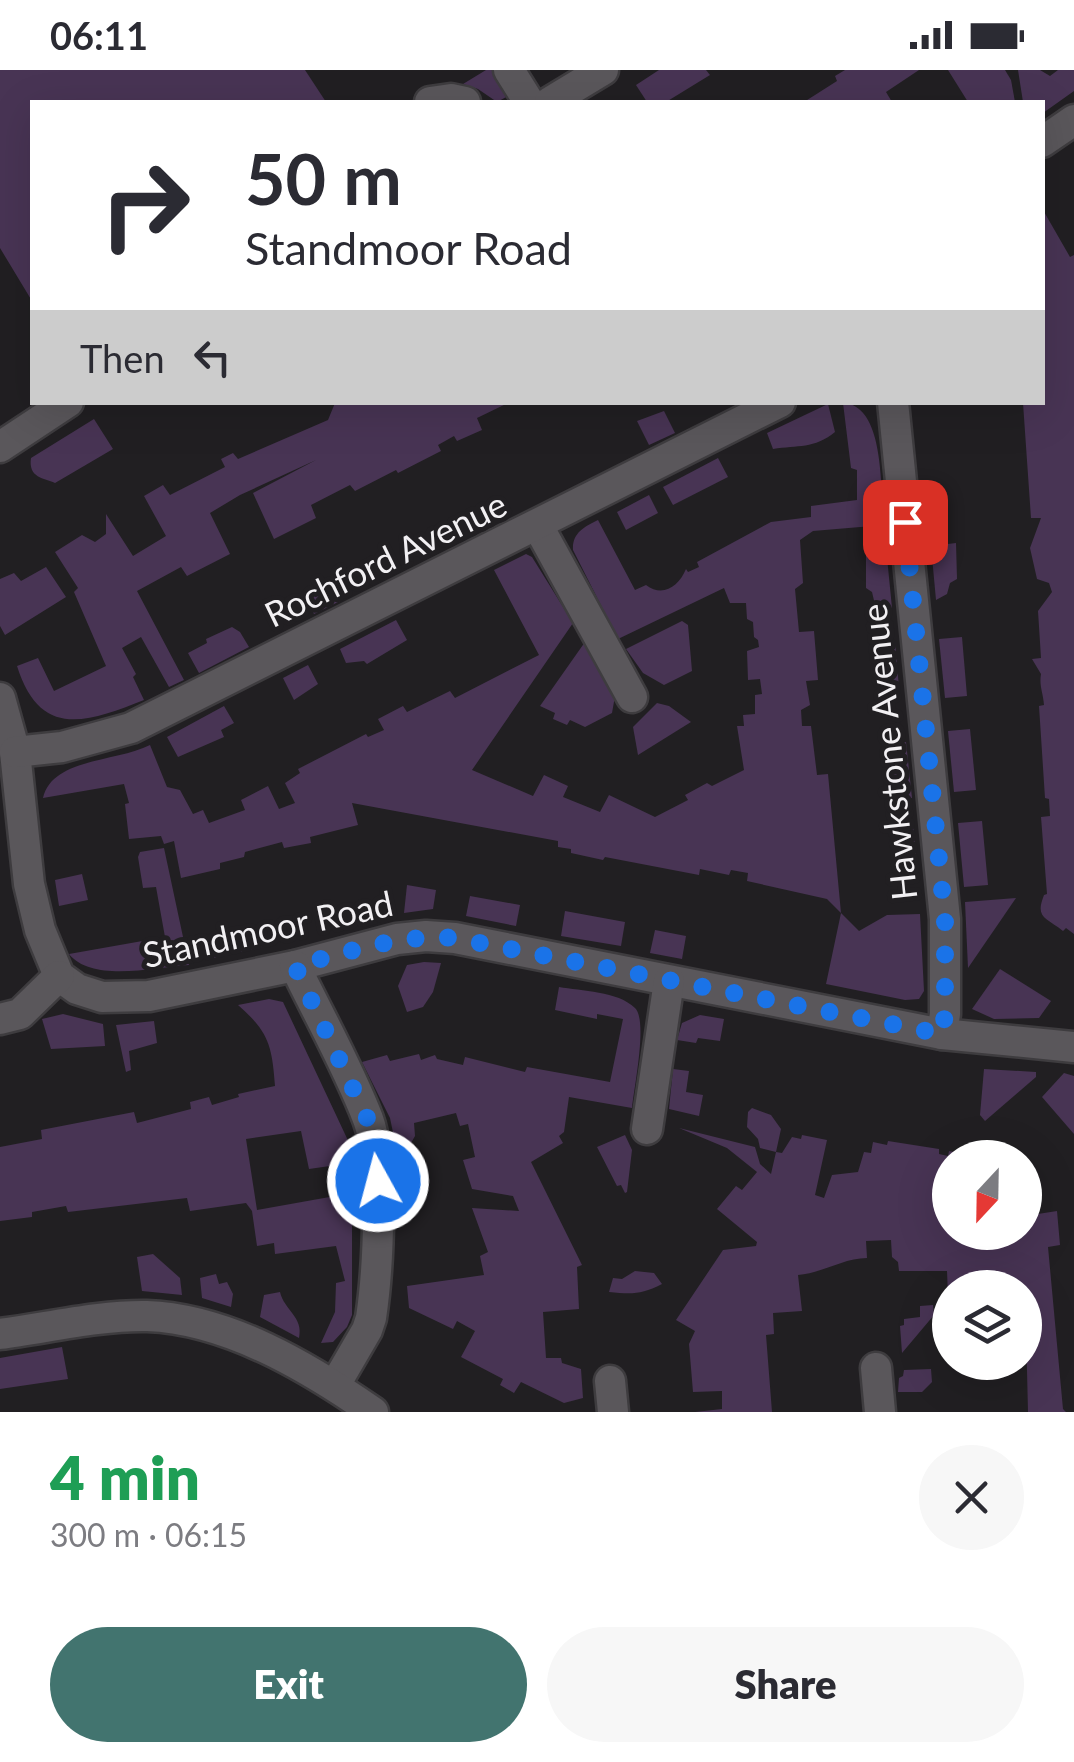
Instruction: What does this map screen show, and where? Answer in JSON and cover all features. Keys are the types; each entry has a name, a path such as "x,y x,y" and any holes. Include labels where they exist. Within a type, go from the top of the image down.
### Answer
{"street":[{"path":"509,70 528,100"},
{"path":"553,100 603,70"},
{"path":"1045,140 1074,120"},
{"path":"0,447 63,405"},
{"name":"Rochford Avenue","path":"14,752 62,748 131,728 774,405"},
{"name":"Hawkstone Avenue","path":"893,405 945,919 942,1034"},
{"path":"538,526 632,697"},
{"path":"0,698 14,752 28,884 40,930 59,976 20,1014 0,1019"},
{"name":"Standmoor Road","path":"59,976 76,989 102,997 149,996 397,940 455,938 942,1034 1074,1047"},
{"path":"295,966 368,1120 376,1148 371,1318 335,1386"},
{"path":"647,1129 669,981"},
{"path":"0,1334 141,1316 171,1318 246,1340 335,1386 373,1412"},
{"path":"876,1368 880,1412"},
{"path":"598,1412 612,1401"}],"shaded area":[{"path":"0,70 305,70 325,100 30,100 30,298 0,248"},
{"path":"486,70 500,70 508,96 494,100 463,84"},
{"path":"659,70 706,70 710,75 669,100 646,100 636,85"},
{"path":"845,70 919,70 886,92 891,100 807,100 837,81 835,76"},
{"path":"948,70 1005,70 1015,100 967,100"},
{"path":"1018,70 1040,70 1050,76 1058,70 1074,70 1074,91 1045,112 1045,100 1023,100"},
{"path":"1045,213 1070,257 1074,255 1074,934 1066,928 1063,931 1041,913 1047,894 1041,817 1050,816 1049,799 1045,798 1039,706 1044,705 1041,674 1032,659 1041,658 1038,611 1052,592 1049,583 1037,579 1030,548 1041,518 1031,518 1023,405 1045,405"},
{"path":"334,405 504,405 477,418 482,430 457,441 454,436 438,445 441,451 398,473 396,470 355,491 350,485 311,505 316,518 274,539 253,493 316,460 210,513 230,554 187,576 181,567 137,591 184,680 169,687 141,637 122,648 144,700 84,719 52,715 38,705 17,666 38,658 54,691 106,666 74,592 78,588 55,552 82,535 95,542 106,534 106,514 133,556 166,536 144,496 163,485 170,495 225,467 221,459 233,453 238,459 328,420"},
{"path":"826,405 835,432 813,444 773,449 767,433"},
{"path":"843,405 850,405 867,418 874,434 884,525 813,531 800,540 803,583 795,589 799,632 814,631 818,680 806,681 810,705 801,710 802,726 811,726 817,775 828,774 841,913 827,899 747,881 748,873 731,870 729,875 700,869 699,875 605,857 603,860 571,853 571,849 558,847 558,841 352,803 358,825 310,837 311,843 284,848 282,842 245,852 244,857 220,863 220,869 181,878 174,841 164,844 161,836 129,839 125,804 129,803 124,784 43,798 49,785 72,768 150,745 167,787 180,790 193,814 203,810 209,823 245,810 241,800 268,786 279,809 295,803 285,783 300,773 298,769 366,734 368,737 384,730 378,719 403,706 407,712 450,691 455,698 539,655 494,570 526,554 532,557 573,623 472,770 533,796 544,775 568,786 563,797 600,812 609,795 655,817 688,800 685,795 707,783 712,786 744,770 737,726 744,726 743,715 755,714 755,695 762,694 760,679 748,680 747,651 759,647 753,622 747,619 746,603 730,603 724,588 618,639 573,550 575,539 598,520 635,590 646,585 664,590 675,585 686,569 688,572 699,567 697,562 771,522 811,517 811,506 857,500 857,470 851,468"},
{"path":"664,411 675,433 649,445 637,421"},
{"path":"94,419 113,449 55,483 34,473 31,458"},
{"path":"718,458 728,477 673,505 663,487"},
{"path":"649,495 658,513 626,530 617,512"},
{"path":"956,543 957,579 950,583 947,594 936,600 931,546"},
{"path":"886,547 892,608 876,609 872,592 866,588 866,548"},
{"path":"46,567 66,597 5,635 0,626 0,579 14,573 21,581"},
{"path":"327,579 340,601 314,614 302,593"},
{"path":"396,620 407,640 367,664 346,663 340,649"},
{"path":"682,621 688,625 692,671 664,685 643,673 626,649"},
{"path":"232,627 249,647 199,673 188,653"},
{"path":"962,637 967,696 945,698 939,639"},
{"path":"895,641 900,700 883,702 881,685 877,685 876,643"},
{"path":"585,642 615,696 612,713 585,727 570,720 567,725 553,719 555,713 540,706"},
{"path":"308,665 318,684 294,700 283,678"},
{"path":"657,703 669,706 691,722 638,755 633,727"},
{"path":"224,706 234,723 221,730 224,737 178,757 167,737"},
{"path":"970,729 976,790 954,792 948,731"},
{"path":"906,742 912,798 893,800 886,765 895,745"},
{"path":"982,821 988,885 964,887 958,823"},
{"path":"913,825 916,857 894,859 893,832 899,826"},
{"path":"164,848 189,965 108,971 79,963 69,954 165,937 156,887 143,888 138,857 140,852"},
{"path":"82,874 88,900 59,906 55,880"},
{"path":"407,885 436,890 433,909 404,913"},
{"path":"470,896 520,905 516,926 466,916"},
{"path":"1016,898 968,968 965,902"},
{"path":"565,911 625,922 621,946 561,936"},
{"path":"841,913 859,931 887,915 920,914 924,991 919,999 905,1000 826,984"},
{"path":"248,925 252,933 260,932 262,947 208,959 206,939 220,936 221,930"},
{"path":"655,930 686,936 682,959 650,953"},
{"path":"441,963 433,992 423,1007 407,1012 398,986 407,965"},
{"path":"1000,969 1051,1001 1039,1018 994,1019 972,1009"},
{"path":"559,987 628,1002 639,1015 640,1026 632,1108 569,1097 564,1132 559,1136 563,1143 531,1162 582,1265 577,1267 579,1309 543,1312 546,1358 561,1358 562,1363 581,1369 583,1398 564,1403 521,1382 514,1393 500,1385 503,1379 461,1357 475,1331 457,1321 453,1329 409,1308 407,1286 484,1275 480,1256 488,1252 472,1208 519,1211 513,1196 472,1189 463,1160 475,1157 468,1124 460,1126 456,1113 414,1123 411,1143 396,1147 390,1118 362,1062 387,1055 390,1061 419,1054 421,1060 435,1055 437,1059 463,1065 465,1057 525,1072 527,1067 610,1082 623,1019 597,1014 597,1019 555,1010"},
{"path":"269,999 283,1002 352,1149 353,1171 343,1174 330,1166 309,1169 301,1131 246,1139 257,1210 352,1193 352,1315 333,1342 321,1343 335,1312 336,1283 345,1281 336,1246 275,1254 274,1243 257,1246 252,1211 246,1203 190,1211 187,1198 68,1212 66,1206 32,1212 32,1217 0,1221 0,1147 42,1139 41,1130 134,1112 137,1123 191,1109 190,1102 209,1097 212,1105 239,1097 238,1094 275,1086 267,1041 238,1005"},
{"path":"63,1014 103,1024 105,1046 51,1049 42,1019"},
{"path":"700,1015 724,1019 720,1041 677,1040 682,1023"},
{"path":"154,1021 157,1043 129,1051 131,1070 126,1072 116,1025"},
{"path":"673,1069 689,1071 686,1092 703,1095 699,1116 669,1109"},
{"path":"984,1069 1036,1072 1036,1077 985,1121 980,1115"},
{"path":"1064,1073 1074,1076 1074,1134 1042,1097"},
{"path":"752,1108 771,1115 781,1129 776,1152 760,1148 758,1139 747,1127"},
{"path":"679,1128 755,1147 760,1164 771,1174 776,1152 782,1153 792,1137 801,1139 802,1135 827,1140 815,1195 824,1198 832,1175 858,1172 864,1152 871,1153 873,1142 932,1148 932,1250 1042,1250 1042,1213 1057,1211 1060,1245 1048,1247 1066,1412 1028,1412 1027,1380 1042,1380 1042,1270 899,1271 898,1262 892,1257 891,1240 866,1241 867,1258 798,1275 802,1311 773,1313 774,1334 766,1335 772,1412 695,1412 722,1409 722,1391 693,1392 689,1344 695,1331 676,1320 723,1250 756,1246 757,1242 717,1209 736,1186 742,1190 757,1172 727,1148"},
{"path":"625,1135 632,1150 625,1193 621,1185 617,1186 597,1147"},
{"path":"153,1254 180,1278 182,1295 142,1291 137,1257"},
{"path":"635,1271 654,1273 662,1284 636,1293 609,1292 613,1278 622,1279"},
{"path":"216,1274 219,1284 227,1282 233,1294 231,1307 202,1298 200,1278"},
{"path":"280,1292 299,1324 299,1338 260,1317 264,1295"},
{"path":"932,1305 932,1317 902,1353 900,1326 904,1319 920,1317 920,1306"},
{"path":"62,1347 68,1379 0,1389 0,1358"},
{"path":"931,1369 932,1382 922,1392 898,1392 904,1370"}],"route":[{"path":"378,1181 376,1148 368,1120 295,966 397,940 455,938 942,1034 945,919 905,522"}]}
